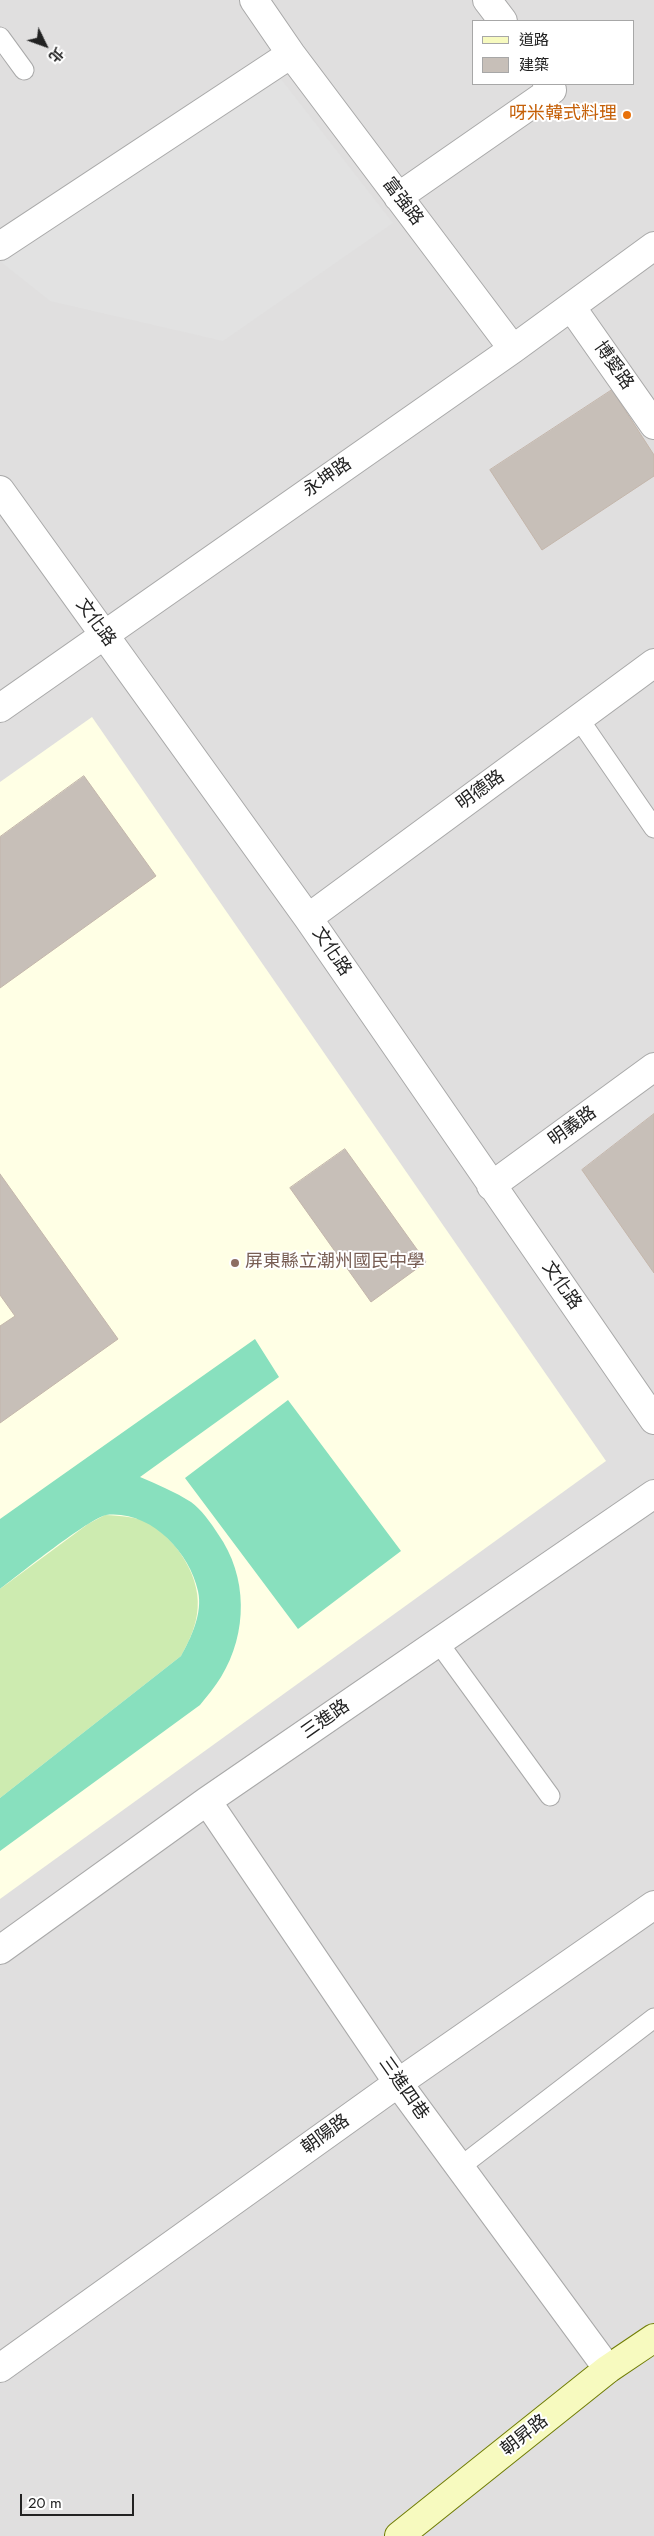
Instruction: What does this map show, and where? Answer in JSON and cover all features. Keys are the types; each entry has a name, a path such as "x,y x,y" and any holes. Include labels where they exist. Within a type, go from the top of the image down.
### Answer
{"main road":[{"name":"朝昇路","path":"399,2536 608,2370 651,2346"}],"street":[{"name":"富強路","path":"254,0 291,54 513,349"},
{"path":"488,0 502,20"},
{"path":"0,246 291,54"},
{"path":"398,197 552,90 549,85"},
{"name":"永坤路","path":"0,708 572,308 654,246"},
{"name":"博愛路","path":"572,308 654,425"},
{"name":"文化路","path":"0,490 308,918 654,1420"},
{"name":"明德路","path":"308,918 654,663"},
{"name":"明義路","path":"491,1186 654,1067"},
{"name":"三進路","path":"0,1950 207,1801 654,1494"},
{"name":"三進四巷","path":"207,1801 398,2083 608,2370"},
{"name":"朝陽路","path":"0,2368 398,2083 654,1905"}],"lane":[{"path":"0,37 24,70"},
{"path":"578,719 654,828"},
{"path":"438,1642 550,1796"},
{"path":"460,2167 654,2018"}],"shaded area":[{"path":"0,0 654,0 654,2536 0,2536"},
{"path":"281,79 393,223 223,341 50,301 1,262"},
{"name":"屏東縣立潮州國民中學","path":"92,717 606,1461 0,1899 0,782"}],"green space":[{"path":"255,1339 279,1377 140,1477 185,1498 195,1505 209,1521 228,1550 235,1568 241,1605 240,1623 230,1660 219,1681 200,1705 0,1851 0,1798 181,1656 195,1625 199,1599 193,1576 177,1548 152,1526 138,1519 122,1515 106,1515 98,1518 54,1548 0,1589 0,1519"},
{"path":"288,1400 401,1551 298,1629 185,1478"},
{"path":"105,1515 145,1521 160,1531 179,1551 192,1575 198,1601 196,1620 189,1641 181,1656 0,1798 0,1589 88,1524"}],"building":[{"path":"612,390 654,455 654,476 542,550 490,470"},
{"path":"84,776 156,876 0,988 0,837"},
{"path":"654,1114 654,1273 582,1170"},
{"path":"345,1149 426,1262 371,1302 290,1188"},
{"path":"0,1174 118,1339 0,1423 0,1326 15,1316 0,1295"}],"place":[{"name":"呀米韓式料理","path":"627,115"},
{"name":"屏東縣立潮州國民中學","path":"235,1263"}]}
